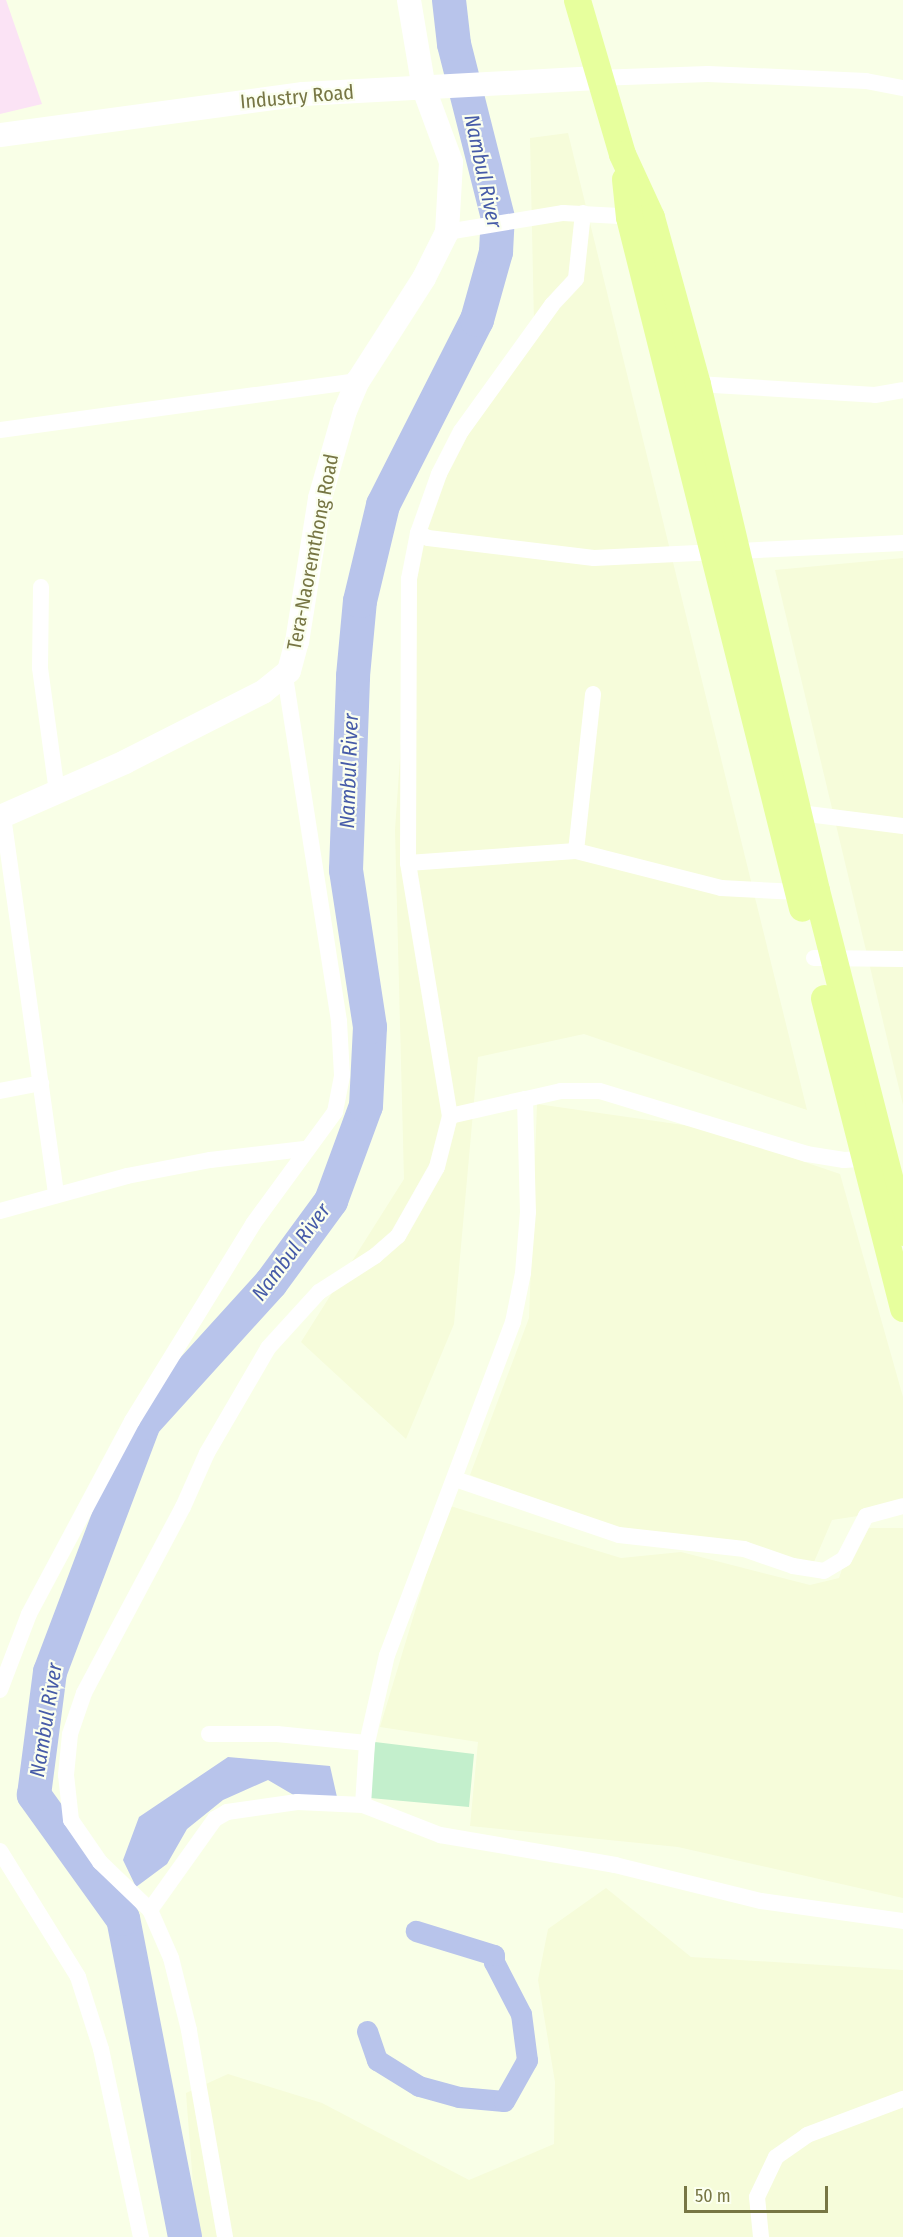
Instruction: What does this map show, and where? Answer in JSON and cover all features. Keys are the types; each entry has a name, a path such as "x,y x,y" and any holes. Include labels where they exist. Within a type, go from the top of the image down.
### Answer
{"main road":[{"path":"577,0 597,78 640,217 722,550 798,892 824,958"},
{"path":"640,217 697,384 722,550 800,813 824,958 874,1158 903,1308"},
{"path":"874,1158 903,1232"}],"street":[{"name":"Tera-Naoremthong Road","path":"2,816 126,762 263,692 285,677 297,642 323,487 345,411 358,381 424,278 447,232 451,162 434,88 409,0"},
{"path":"597,78 708,74 866,81 903,88"},
{"name":"Industry Road","path":"0,135 303,94 525,84 597,78"},
{"path":"447,232 563,213 640,217"},
{"path":"225,2237 189,2030 171,1958 150,1910 100,1862 71,1820 66,1774 70,1734 84,1693 183,1507 207,1453 268,1348 319,1292 375,1256 398,1236 437,1167 450,1116 408,862 409,579 418,533 439,474 461,430 552,305 576,279 583,213"},
{"path":"0,430 358,381"},
{"path":"697,384 875,395 903,390"},
{"path":"418,533 428,538 564,556 903,543"},
{"path":"41,587 40,668 57,792"},
{"path":"0,1690 29,1614 132,1421 253,1224 304,1149 323,1132 335,1112 342,1075 322,897 285,677"},
{"path":"576,851 593,694"},
{"path":"800,813 903,826"},
{"path":"2,816 56,1196"},
{"path":"408,862 576,851 721,888 798,892"},
{"path":"824,958 903,959"},
{"path":"0,1092 41,1083"},
{"path":"450,1116 561,1091 599,1091 807,1154 874,1158"},
{"path":"363,1805 367,1743 387,1655 433,1527 455,1479 513,1322 523,1273 528,1212 525,1099"},
{"path":"0,1211 210,1160 304,1149"},
{"path":"455,1479 619,1535 744,1549 793,1566 825,1571 844,1559 866,1516 903,1506"},
{"path":"208,1734 278,1734 367,1743"},
{"path":"150,1910 215,1819 227,1812 297,1802 363,1805 440,1835 615,1865 761,1901 903,1921"},
{"path":"0,1851 78,1977 101,2049 141,2237"},
{"path":"761,2237 757,2197 776,2157 789,2144 903,2099"}],"shaded area":[{"path":"0,0 6,0 42,104 0,114"},
{"path":"568,133 807,1110 584,1034 478,1057 454,1324 406,1439 301,1342 404,1179 395,830 417,513 534,323 530,138"},
{"path":"903,558 903,1105 775,570"},
{"path":"537,1104 704,1128 840,1174 903,1397 903,1509 832,1520 814,1562 641,1537 470,1475 529,1318"},
{"path":"447,1505 621,1558 681,1552 810,1585 839,1578 856,1528 903,1528 903,1898 678,1847 470,1826 478,1742 380,1727"},
{"path":"375,1742 474,1754 469,1807 370,1798"},
{"path":"606,1888 691,1957 903,1970 903,2237 197,2237 186,2093 228,2074 322,2103 469,2180 554,2144 555,2082 538,1980 548,1929"}],"water":[{"path":"228,1757 330,1766 337,1797 297,1797 268,1780 223,1800 187,1829 167,1864 136,1887 123,1860 139,1817"}],"waterway":[{"name":"Nambul River","path":"185,2237 123,1919 34,1795 50,1672 144,1423 271,1283 331,1201 366,1106 370,1027 346,870 353,676 360,601 383,505 477,320 496,252 498,218 454,44 449,0"},
{"path":"367,2031 377,2060 419,2086 459,2097 504,2101 527,2060 521,2014 494,1962 494,1955 416,1931"}]}
